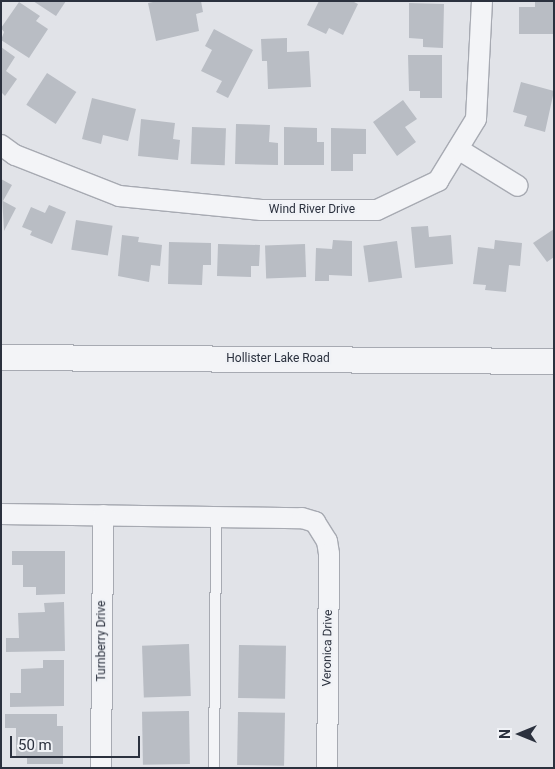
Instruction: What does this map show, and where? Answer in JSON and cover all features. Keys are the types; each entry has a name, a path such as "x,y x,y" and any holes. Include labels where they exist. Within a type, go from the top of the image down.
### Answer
{"street":[{"name":"Wind River Drive","path":"1,145 15,155 119,196 261,210 377,210 438,181 476,120 482,1"},
{"path":"458,149 518,186"},
{"name":"Hollister Lake Road","path":"1,357 554,361"},
{"path":"1,514 216,517"},
{"name":"Turnberry Drive","path":"101,768 103,515"},
{"name":"Veronica Drive","path":"216,517 302,518 315,522 322,530 329,554 327,768"}],"lane":[{"path":"214,768 216,517"}],"building":[{"path":"33,1 66,1 56,16"},
{"path":"158,1 201,1 203,12 196,14 199,31 156,41 148,3"},
{"path":"319,1 352,1 358,4 343,35 329,28 326,34 307,25"},
{"path":"535,1 554,1 554,34 519,34 519,7 535,7"},
{"path":"19,2 40,16 36,21 48,29 29,58 1,40 4,32 1,28"},
{"path":"409,3 444,4 443,48 423,47 423,39 409,38"},
{"path":"214,29 253,50 228,98 216,92 222,81 201,71 212,50 205,46"},
{"path":"287,38 287,52 309,51 311,87 268,89 267,61 262,61 261,39"},
{"path":"1,47 15,57 6,71 17,79 5,96 1,92"},
{"path":"408,55 442,55 442,98 420,98 420,91 409,91"},
{"path":"47,73 76,92 56,124 26,105"},
{"path":"521,82 554,91 545,132 524,126 527,116 513,112"},
{"path":"92,98 136,109 128,141 103,135 101,144 82,139"},
{"path":"403,100 417,119 405,127 416,142 397,156 373,122"},
{"path":"141,119 175,123 173,139 180,140 178,160 138,156"},
{"path":"236,124 270,125 269,142 278,143 278,165 235,164"},
{"path":"192,127 226,128 225,165 191,164"},
{"path":"284,127 317,128 317,142 324,142 324,165 284,165"},
{"path":"331,128 366,129 366,154 353,154 353,171 331,171"},
{"path":"1,179 12,185 3,201 16,208 4,231"},
{"path":"49,205 66,212 52,244 30,235 32,231 22,227 31,207 45,213"},
{"path":"76,220 113,226 108,255 71,250"},
{"path":"428,226 429,237 451,235 453,264 415,268 411,227"},
{"path":"554,229 554,257 547,262 533,243"},
{"path":"122,235 139,237 138,242 162,245 160,266 151,265 149,282 118,276"},
{"path":"333,240 352,241 352,276 329,275 329,281 315,281 316,248 332,249"},
{"path":"495,240 522,243 520,266 509,265 506,292 485,290 486,285 473,284 478,247 494,249"},
{"path":"397,241 402,278 368,282 363,246"},
{"path":"169,242 211,243 211,265 203,265 202,285 168,284"},
{"path":"218,244 260,245 259,266 251,266 251,277 217,276"},
{"path":"305,244 306,277 266,278 265,245"},
{"path":"12,551 65,551 65,594 36,595 36,587 23,587 23,565 12,565"},
{"path":"64,602 65,651 6,652 6,638 19,638 18,613 45,612 44,603"},
{"path":"189,644 191,696 144,698 142,646"},
{"path":"239,645 286,646 285,699 238,698"},
{"path":"43,660 64,660 64,706 10,707 10,693 21,693 21,669 43,668"},
{"path":"189,711 190,764 143,765 142,712"},
{"path":"238,712 285,713 284,766 237,765"},
{"path":"5,714 57,714 57,726 63,726 63,764 27,764 27,757 16,757 16,728 5,728"}]}
